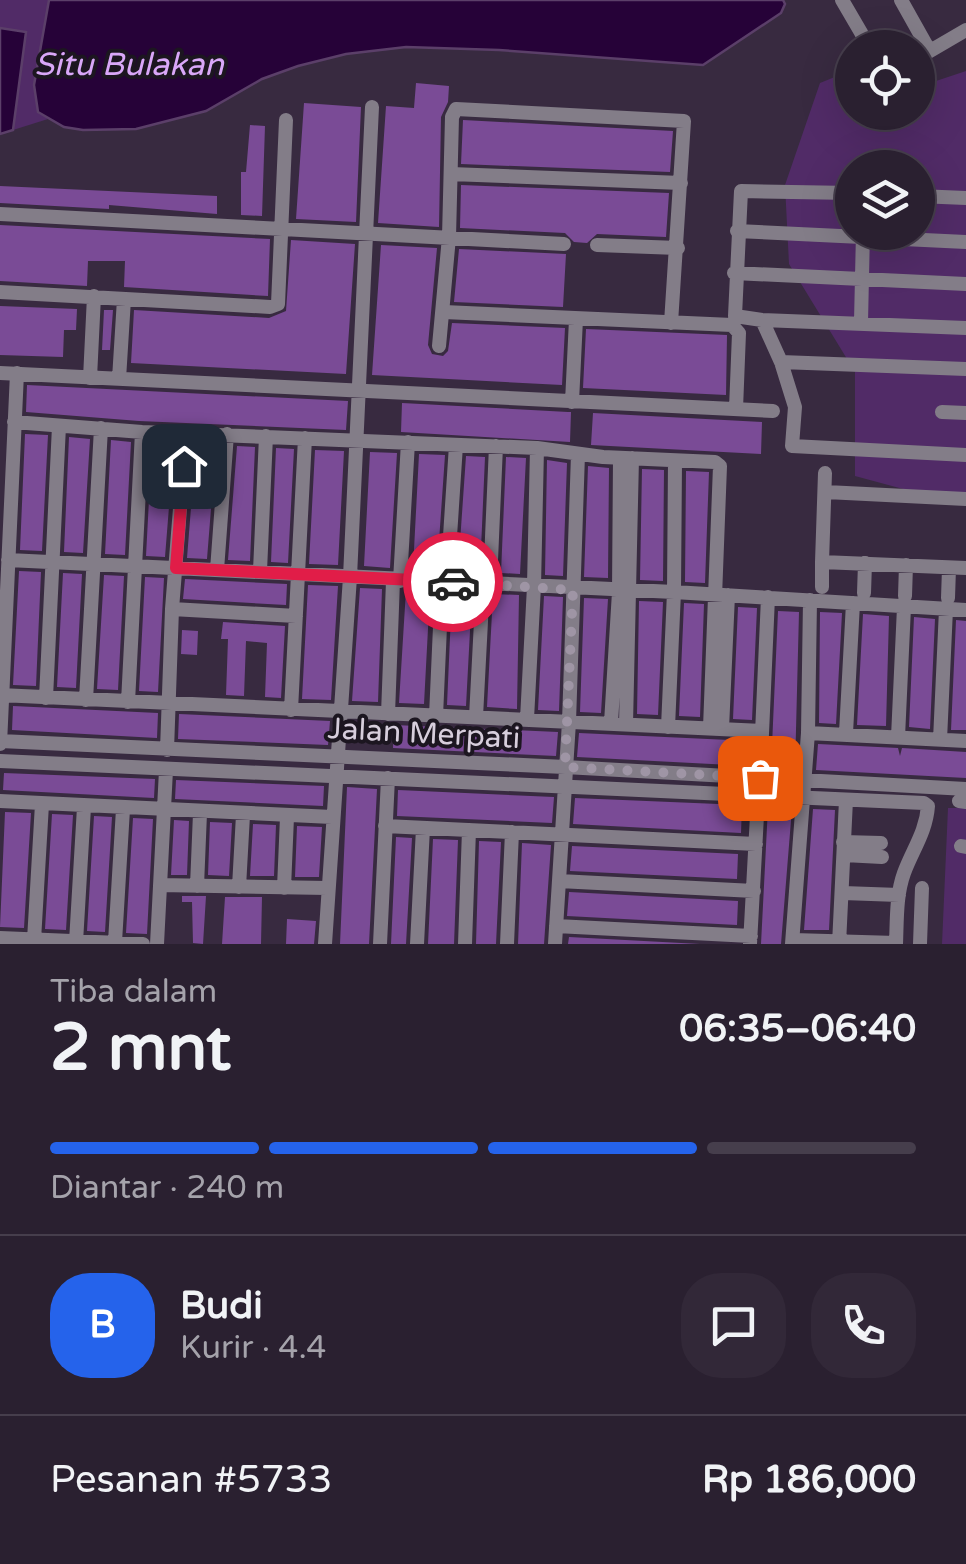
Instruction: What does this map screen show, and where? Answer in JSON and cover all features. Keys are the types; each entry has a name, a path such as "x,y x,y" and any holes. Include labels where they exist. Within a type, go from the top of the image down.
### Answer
{"street":[{"path":"842,0 860,30"},
{"path":"901,0 913,30"},
{"path":"935,47 966,30"},
{"path":"325,944 350,577 372,108"},
{"path":"439,346 449,238 453,112 683,120 671,323"},
{"path":"0,292 270,307 278,304 286,120"},
{"path":"451,174 681,183"},
{"path":"835,192 741,191 733,313 740,318 762,320 966,328"},
{"path":"935,197 966,198"},
{"path":"0,214 564,244"},
{"path":"736,231 835,234"},
{"path":"935,240 966,242"},
{"path":"597,245 678,248"},
{"path":"862,322 863,250"},
{"path":"734,273 966,284"},
{"path":"90,378 94,296"},
{"path":"119,379 124,298"},
{"path":"444,312 735,327 739,333 736,409"},
{"path":"572,402 576,319"},
{"path":"762,320 795,407 793,447 966,455"},
{"path":"781,362 966,369"},
{"path":"0,373 773,411"},
{"path":"0,742 17,374"},
{"path":"942,412 966,413"},
{"path":"14,422 142,432 536,448 715,462 720,466 722,595 716,729"},
{"path":"46,698 59,426"},
{"path":"86,700 101,428"},
{"path":"128,702 142,432"},
{"path":"167,750 172,609 186,432"},
{"path":"217,570 227,434"},
{"path":"260,571 266,436"},
{"path":"292,710 305,438"},
{"path":"388,714 408,442"},
{"path":"432,716 456,445"},
{"path":"476,717 496,446"},
{"path":"524,719 536,448"},
{"path":"555,944 569,722 578,454"},
{"path":"618,724 625,592 626,458"},
{"path":"668,726 675,461"},
{"path":"822,587 825,472"},
{"path":"826,492 966,499"},
{"path":"8,560 573,590 810,600 858,598 947,604 966,610"},
{"path":"822,562 966,568"},
{"path":"846,733 864,563"},
{"path":"894,737 906,565"},
{"path":"940,740 949,568"},
{"path":"760,778 768,597"},
{"path":"0,761 166,770 388,778 565,787 801,798 846,800 927,804 926,826 898,895 896,944 792,942 801,798 808,733 810,600"},
{"path":"172,609 296,616"},
{"path":"2,695 762,731"},
{"path":"808,733 966,741"},
{"name":"Jalan Merpati","path":"0,742 803,780 964,798"},
{"path":"157,944 166,770"},
{"path":"380,944 388,778"},
{"path":"556,926 750,940 758,796"},
{"path":"839,943 846,800"},
{"path":"0,801 332,818"},
{"path":"34,940 42,804"},
{"path":"76,942 84,807"},
{"path":"115,942 123,808"},
{"path":"197,886 200,813"},
{"path":"239,886 242,814"},
{"path":"284,888 287,817"},
{"path":"386,826 756,844"},
{"path":"426,944 427,828"},
{"path":"465,944 470,830"},
{"path":"510,944 515,833"},
{"path":"843,849 882,850"},
{"path":"418,944 425,876"},
{"path":"559,881 754,891"},
{"path":"160,886 327,888"},
{"path":"920,944 922,888"},
{"path":"842,893 898,895"},
{"path":"0,938 143,944"}],"shaded area":[{"path":"0,0 49,0 34,85 38,112 48,119 13,130 26,33 0,28"},
{"path":"966,71 966,506 855,476 855,372 789,264 785,185 820,83 835,77 835,130 935,130 935,81"},
{"path":"948,808 966,808 966,944 942,944"}],"water":[{"name":"Situ Bulakan","path":"49,0 783,0 785,4 781,13 703,65 406,47 346,54 298,66 262,79 206,111 136,129 83,130 64,127 38,112 34,85"},
{"path":"0,28 26,32 13,130 0,134"}],"building":[{"path":"416,83 449,86 448,102 441,117 439,227 378,223 386,106 414,108"},
{"path":"304,103 361,107 356,222 296,219"},
{"path":"463,120 673,131 670,172 461,164"},
{"path":"250,125 265,126 262,216 241,215 241,172 246,172"},
{"path":"461,185 669,193 666,237 597,234 587,243 574,242 565,233 460,228"},
{"path":"0,186 217,196 217,214 109,205 109,209 0,203"},
{"path":"0,225 270,239 268,296 124,287 125,261 88,261 87,286 0,281"},
{"path":"291,240 355,244 346,374 131,363 134,310 269,318 286,311"},
{"path":"381,245 437,248 428,345 432,354 443,356 448,351 452,323 565,328 562,385 372,375"},
{"path":"459,249 566,254 563,307 454,302"},
{"path":"0,306 77,309 76,330 64,330 63,357 0,355"},
{"path":"104,310 113,310 110,350 102,350"},
{"path":"586,329 727,335 726,395 583,388"},
{"path":"27,385 348,401 346,430 26,412"},
{"path":"402,403 571,412 570,442 401,432"},
{"path":"593,413 762,422 761,454 591,445"},
{"path":"25,434 48,435 42,551 20,550"},
{"path":"69,437 90,439 83,553 64,552"},
{"path":"111,440 131,442 125,555 105,554"},
{"path":"152,443 174,444 165,557 146,556"},
{"path":"196,445 216,446 207,559 187,558"},
{"path":"237,446 255,447 250,561 228,560"},
{"path":"276,448 294,449 288,563 271,562"},
{"path":"315,450 344,451 338,565 309,564"},
{"path":"370,452 397,453 390,568 364,566"},
{"path":"419,454 445,455 437,570 413,569"},
{"path":"466,456 485,457 480,572 458,571"},
{"path":"506,457 526,458 520,574 501,573"},
{"path":"547,460 567,463 563,576 545,575"},
{"path":"588,466 609,468 608,578 584,577"},
{"path":"642,469 664,470 663,581 640,580"},
{"path":"686,471 709,472 705,583 685,582"},
{"path":"19,571 41,572 36,686 13,685"},
{"path":"63,573 82,574 76,688 57,687"},
{"path":"104,575 124,576 118,690 97,689"},
{"path":"145,577 164,578 158,692 139,691"},
{"path":"185,579 287,584 286,605 183,599"},
{"path":"308,585 338,586 331,700 302,699"},
{"path":"360,588 382,589 378,702 352,701"},
{"path":"406,590 430,591 424,704 399,703"},
{"path":"452,592 472,593 466,706 447,705"},
{"path":"493,594 519,595 517,709 487,707"},
{"path":"544,596 563,597 559,711 538,710"},
{"path":"584,598 608,599 601,713 580,712"},
{"path":"639,601 663,602 658,715 637,714"},
{"path":"684,603 704,604 700,717 679,716"},
{"path":"738,607 757,608 752,720 733,719"},
{"path":"778,611 799,612 795,769 771,768"},
{"path":"820,612 842,613 836,724 819,723"},
{"path":"863,614 889,616 886,726 857,725"},
{"path":"914,617 935,619 930,729 909,727"},
{"path":"956,620 966,621 966,730 951,730"},
{"path":"223,622 285,626 281,698 265,697 267,643 246,641 244,696 226,695 228,639 221,639"},
{"path":"182,630 198,631 197,655 181,654"},
{"path":"13,706 158,713 157,738 12,730"},
{"path":"179,714 330,721 328,745 178,739"},
{"path":"394,725 558,732 556,756 393,748"},
{"path":"579,733 751,741 750,766 577,757"},
{"path":"818,744 898,748 900,756 902,748 966,752 966,778 816,770"},
{"path":"4,773 155,779 154,798 3,790"},
{"path":"176,780 324,786 323,806 175,799"},
{"path":"347,787 377,789 369,944 340,944"},
{"path":"398,790 554,797 552,823 397,816"},
{"path":"575,798 742,805 741,833 573,824"},
{"path":"768,807 792,808 781,944 761,944"},
{"path":"813,809 835,810 829,930 804,930"},
{"path":"5,812 31,813 24,928 0,927"},
{"path":"52,814 73,815 66,930 45,929"},
{"path":"94,816 112,817 105,932 87,931"},
{"path":"133,818 153,819 147,934 126,933"},
{"path":"174,820 189,821 187,875 171,875"},
{"path":"210,822 232,823 229,876 208,875"},
{"path":"253,824 276,825 274,876 250,876"},
{"path":"297,826 322,827 319,877 295,877"},
{"path":"396,837 412,838 406,944 391,944"},
{"path":"433,839 458,840 454,944 428,944"},
{"path":"479,841 501,842 496,944 476,944"},
{"path":"522,843 551,845 544,944 518,944"},
{"path":"572,846 738,854 737,879 570,871"},
{"path":"569,892 738,901 737,925 567,916"},
{"path":"182,896 206,896 203,944 193,943 192,902 182,902"},
{"path":"225,897 262,897 261,944 222,944"},
{"path":"287,919 316,921 314,944 286,944"},
{"path":"569,937 700,944 568,944"}],"way so far":[{"path":"453,582 573,590 565,767 760,778"}],"route":[{"path":"184,466 176,568 453,582"}]}
